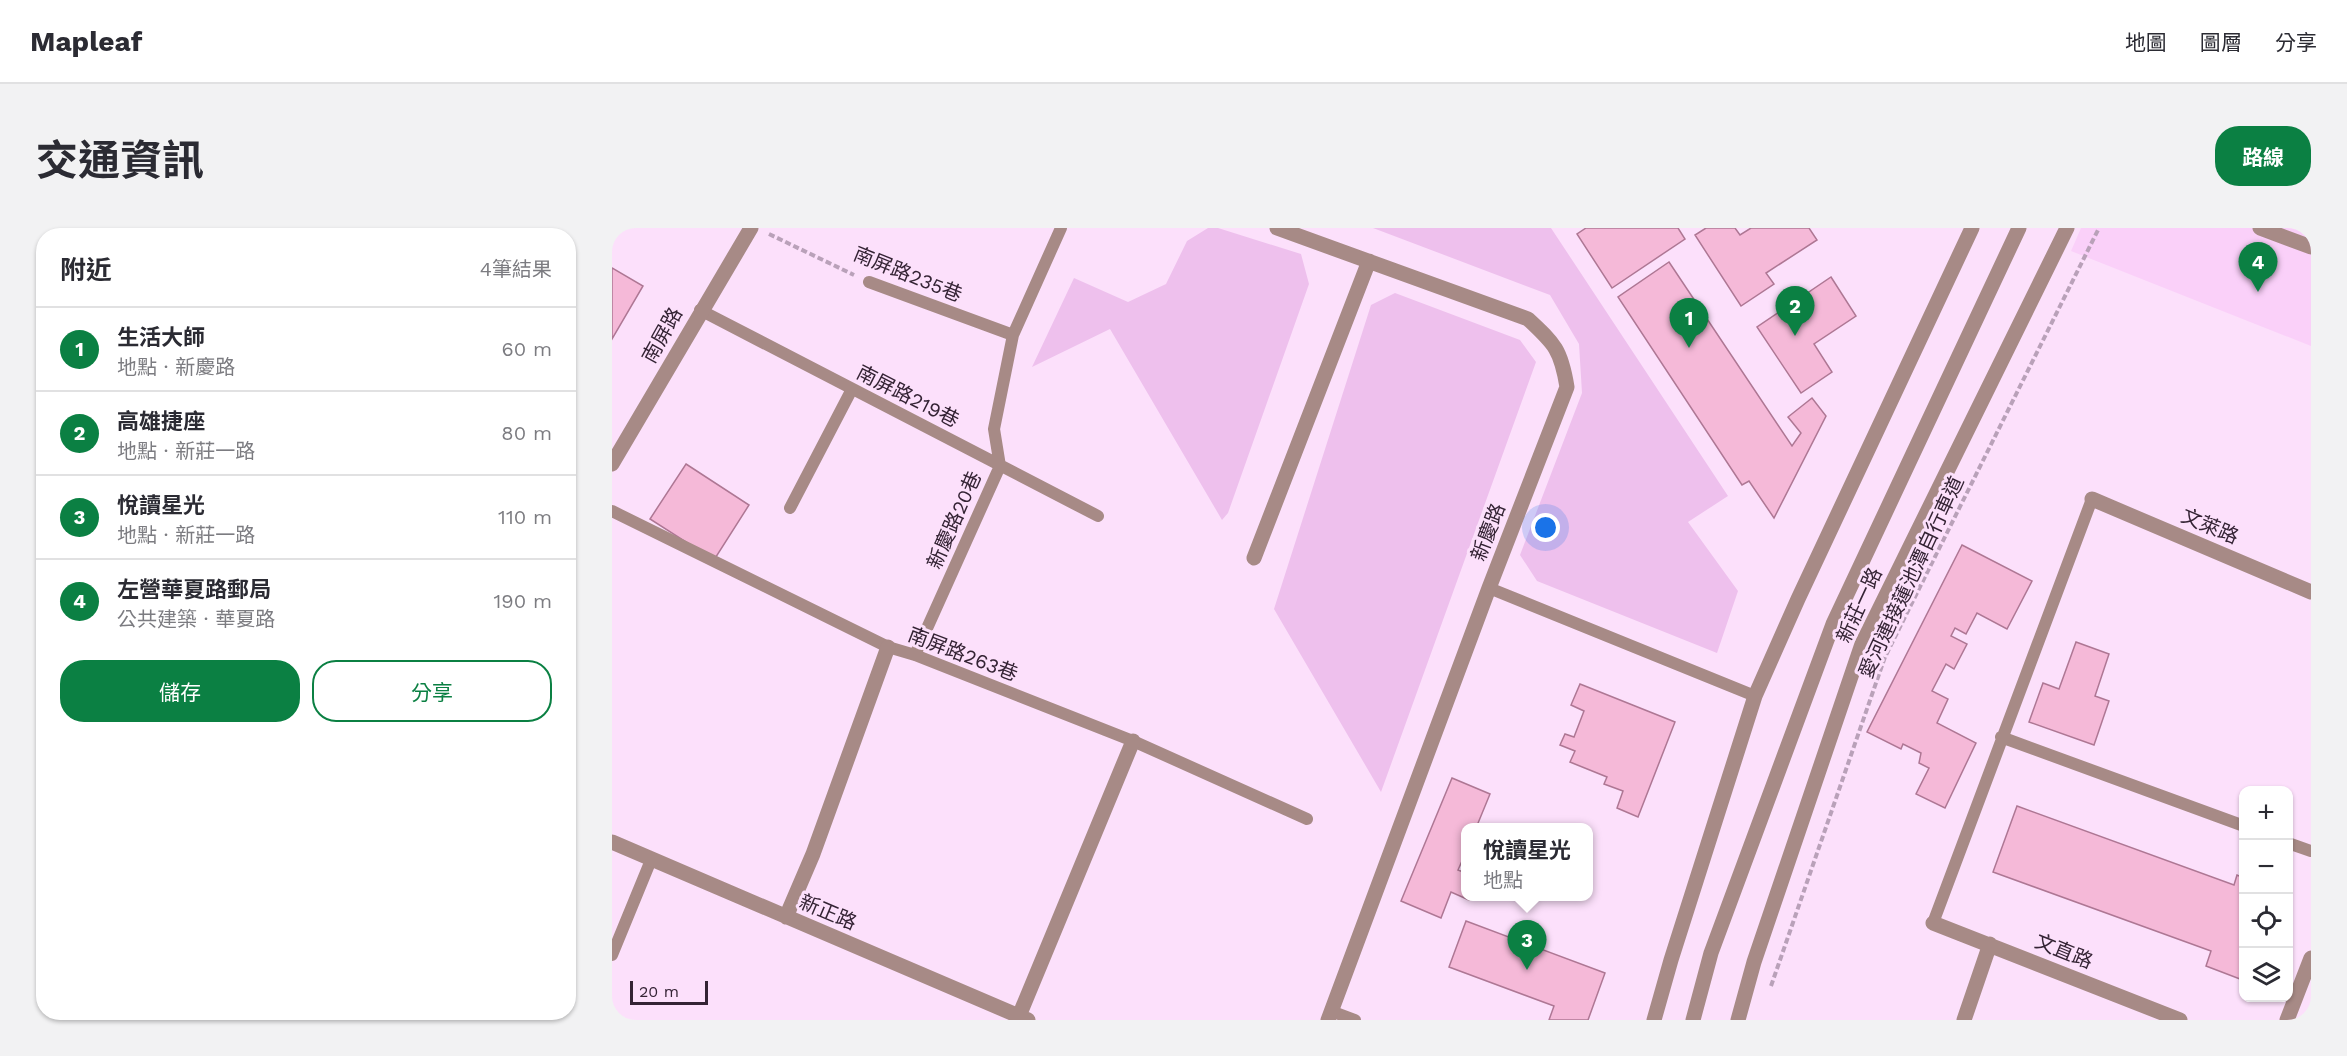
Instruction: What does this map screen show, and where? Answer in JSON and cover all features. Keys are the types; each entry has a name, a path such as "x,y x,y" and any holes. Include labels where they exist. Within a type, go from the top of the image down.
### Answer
{"street":[{"name":"南屏路","path":"612,464 616,447 750,228"},
{"name":"新慶路","path":"1276,228 1528,319 1553,342 1562,360 1567,387 1489,588 1330,1015"},
{"path":"1654,1020 1755,696 1972,228"},
{"name":"新莊一路","path":"1693,1020 1711,953 1833,624 2019,228"},
{"name":"新莊一路","path":"1738,1020 1754,962 1862,644 2067,228"},
{"path":"2260,228 2311,247"},
{"path":"1254,558 1369,261"},
{"name":"文萊路","path":"2092,499 2311,592"},
{"path":"786,917 813,854 888,647"},
{"path":"1024,1018 1133,741"},
{"name":"新正路","path":"612,842 1024,1018"},
{"name":"文直路","path":"1933,923 2180,1020"},
{"path":"1964,1020 1989,944"},
{"path":"2287,1020 2311,958"}],"lane":[{"name":"新慶路20巷","path":"915,655 1000,466 994,429 1013,335 1061,228"},
{"name":"南屏路235巷","path":"869,282 1013,335"},
{"name":"南屏路219巷","path":"700,310 1098,516"},
{"path":"790,508 852,389"},
{"path":"1933,923 2092,499"},
{"name":"南屏路263巷","path":"612,511 888,647 915,655 1133,741 1307,819"},
{"path":"1489,588 1755,696"},
{"path":"2001,737 2239,824"},
{"path":"2293,844 2311,851"},
{"path":"612,955 651,860"},
{"path":"1330,1015 1354,1020"}],"path":[{"name":"愛河連接蓮池潭自行車道","path":"1770,990 1885,657 2099,228"},
{"name":"南屏路235巷","path":"768,233 869,282"}],"shaded area":[{"path":"1208,228 1218,228 1301,254 1309,284 1228,513 1222,520 1110,329 1032,367 1074,278 1128,302 1166,284 1187,241"},
{"path":"1373,228 1551,228 1728,496 1688,522 1738,591 1717,653 1537,581 1520,555 1582,393 1579,344 1550,295"},
{"path":"2081,228 2311,228 2311,346 2071,251"},
{"path":"1395,293 1520,340 1536,362 1381,792 1274,609 1371,305"}],"building":[{"path":"1586,228 1678,228 1685,239 1612,288 1577,234"},
{"path":"1706,228 1735,228 1740,235 1751,228 1809,228 1817,240 1766,273 1774,284 1741,306 1695,235"},
{"path":"1669,262 1792,446 1801,433 1788,417 1812,398 1826,416 1774,518 1749,481 1742,485 1618,297"},
{"path":"612,268 643,286 612,339"},
{"path":"1831,277 1856,316 1814,344 1832,372 1801,393 1757,327"},
{"path":"686,464 749,505 714,560 650,519"},
{"path":"1962,545 2032,581 2007,629 1977,613 1966,634 1955,628 1951,636 1967,644 1954,669 1946,664 1932,691 1948,699 1937,723 1976,743 1945,808 1916,794 1929,768 1919,763 1921,753 1903,744 1901,749 1867,732"},
{"path":"2076,642 2109,654 2095,696 2109,701 2094,745 2029,722 2043,683 2059,689"},
{"path":"1580,684 1675,722 1638,817 1617,808 1623,791 1604,784 1607,777 1570,762 1575,751 1560,745 1565,734 1574,737 1584,711 1571,705"},
{"path":"1452,778 1490,794 1478,823 1461,823 1461,863 1458,870 1461,871 1461,896 1451,892 1441,918 1401,901"},
{"path":"2017,806 2234,885 2237,875 2239,876 2239,979 2206,966 2211,951 1993,872"},
{"path":"1466,921 1605,973 1588,1020 1549,1020 1554,1006 1449,967"}],"place":[{"name":"左營華夏路郵局","path":"2258,292"},
{"name":"高雄捷座","path":"1795,336"},
{"name":"生活大師","path":"1689,348"},
{"name":"悅讀星光","path":"1527,970"}]}
